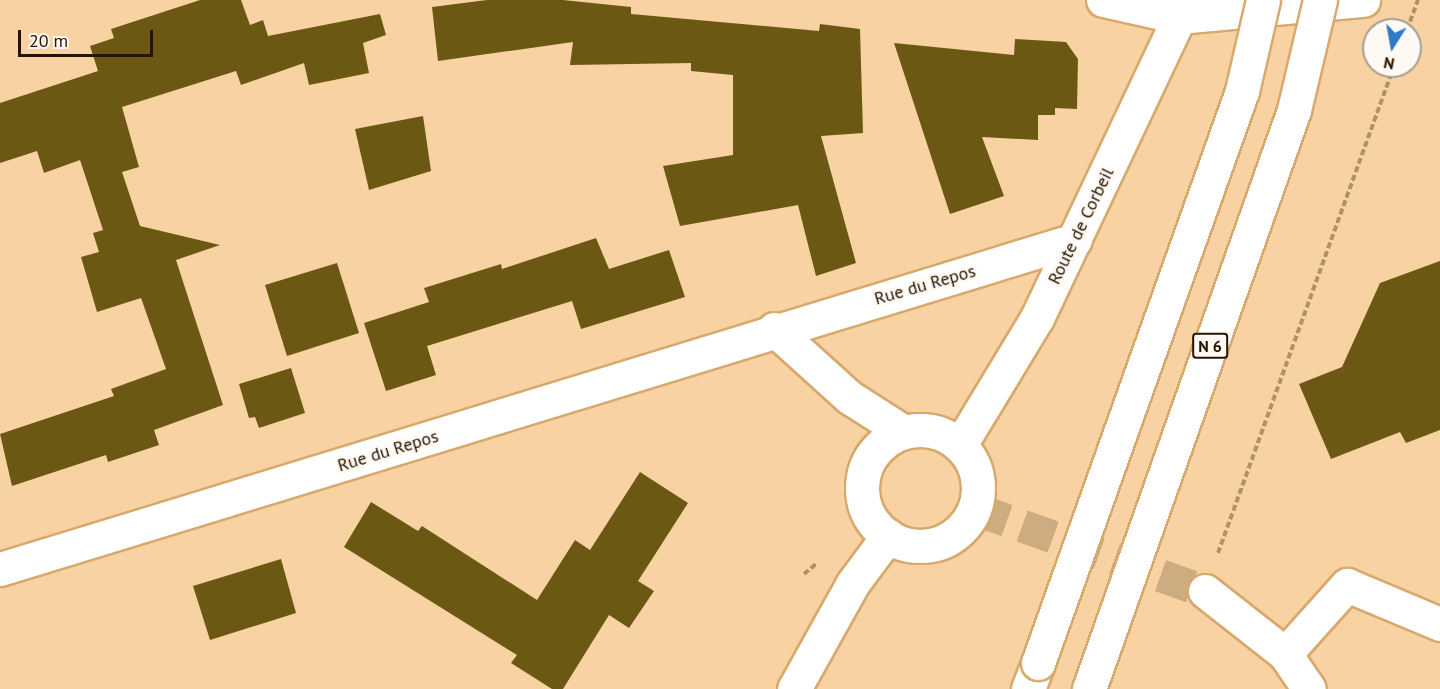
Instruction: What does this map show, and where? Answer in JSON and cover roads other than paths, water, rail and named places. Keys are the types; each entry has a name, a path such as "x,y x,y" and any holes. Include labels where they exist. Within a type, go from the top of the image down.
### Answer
{"main road":[{"path":"1103,0 1183,9 1363,0"},
{"path":"1033,676 1242,91 1263,0"},
{"name":"N 6","path":"1089,689 1294,110 1320,0"},
{"name":"Route de Corbeil","path":"960,445 1037,318 1183,9"},
{"name":"Rue du Repos","path":"0,569 653,370 774,329 1075,240"},
{"path":"774,329 849,397 904,432"},
{"path":"924,430 960,445 979,479 976,509 967,525 937,545 919,547 888,536 873,523 865,507 861,489 864,472 873,454 887,440 904,432 924,430"},
{"path":"795,689 853,583 888,536"},
{"path":"1285,654 1347,585 1440,624"},
{"path":"1205,591 1285,654 1309,689"}],"tunnel":[{"path":"976,509 1205,591"}]}
